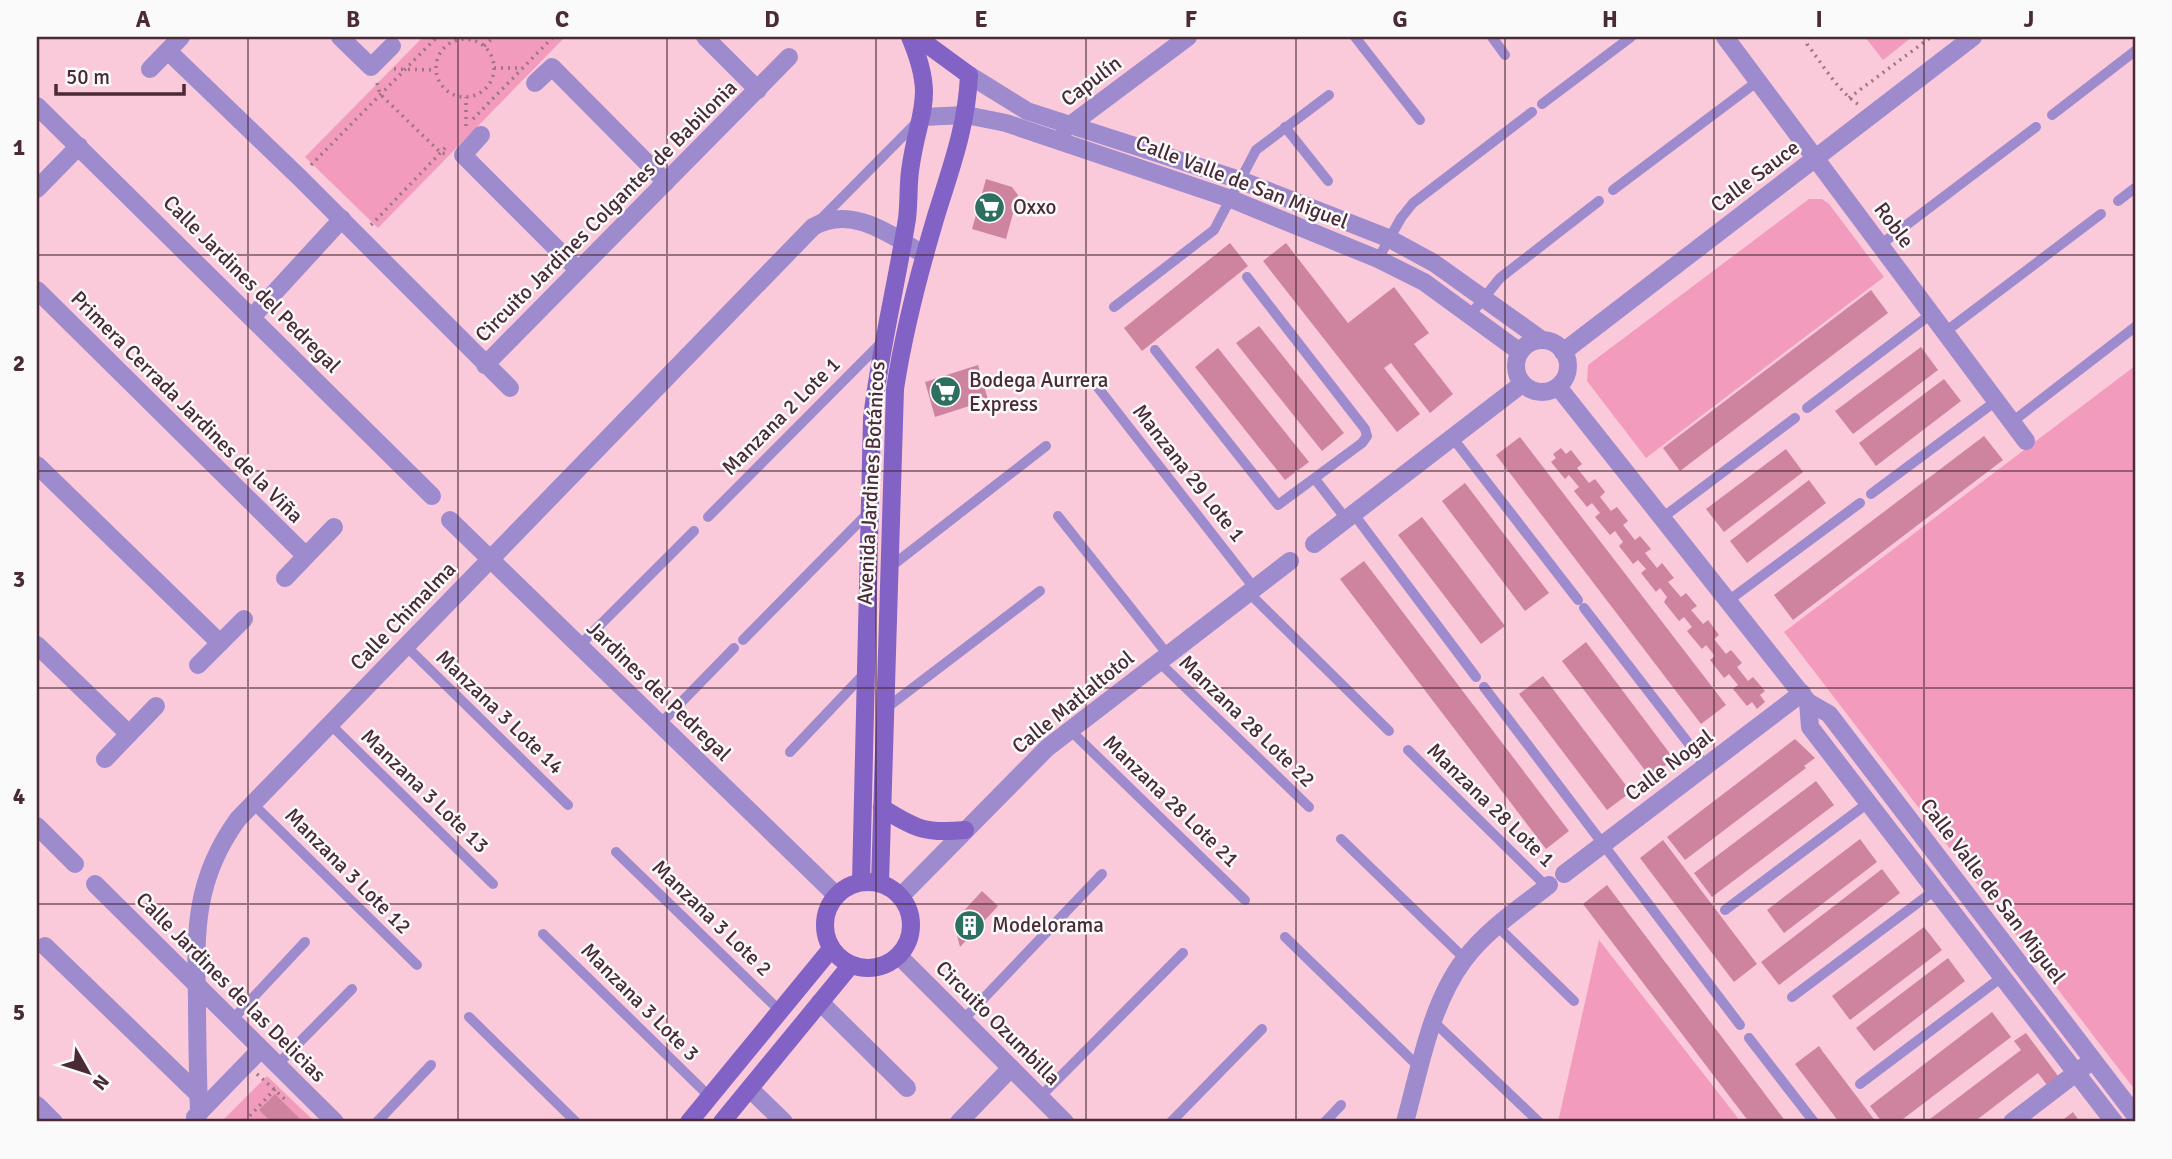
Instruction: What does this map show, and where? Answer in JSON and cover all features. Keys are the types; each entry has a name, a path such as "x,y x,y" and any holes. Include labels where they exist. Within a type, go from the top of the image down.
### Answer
{"street":[{"path":"150,69 181,37"},
{"path":"340,37 371,67 392,46"},
{"name":"Circuito Jardines Colgantes de Babilonia","path":"705,37 758,90"},
{"name":"Avenida Jardines Botánicos","path":"861,882 872,418 882,342 902,242 910,168 923,117 925,83 910,37"},
{"path":"916,37 969,75"},
{"name":"Capulín","path":"1055,137 1188,37"},
{"name":"Roble","path":"1725,37 2026,441"},
{"name":"Calle Sauce","path":"1563,352 1973,37"},
{"name":"Circuito Jardines Colgantes de Babilonia","path":"168,51 342,219 510,388"},
{"name":"Circuito Jardines Colgantes de Babilonia","path":"485,365 789,57"},
{"path":"535,83 552,67 666,182"},
{"name":"Avenida Jardines Botánicos","path":"880,883 895,389 904,335 966,115 969,75"},
{"name":"Calle Valle de San Miguel","path":"969,75 1012,104 1240,180 1388,238 1484,296 1542,340"},
{"name":"Calle Jardines del Pedregal","path":"37,106 253,316 432,496"},
{"name":"Calle Valle de San Miguel","path":"923,117 966,115 1006,122 1231,199 1378,259 1424,282 1520,352"},
{"path":"481,135 463,155 578,270"},
{"path":"37,189 79,146"},
{"path":"908,200 937,214"},
{"path":"253,316 342,219"},
{"path":"813,227 836,219 856,220 925,255"},
{"name":"Calle Chimalma","path":"195,1118 198,1094 197,918 208,875 227,834 330,724 813,227"},
{"name":"Primera Cerrada Jardines de la Viña","path":"37,290 306,556"},
{"path":"1542,340 1554,343 1568,362 1567,373 1559,388 1544,393 1522,384 1516,362 1520,352 1530,343 1542,340"},
{"path":"1314,544 1522,384"},
{"name":"Calle Valle de San Miguel","path":"1559,388 1805,698 1829,714 2135,1115"},
{"path":"37,465 220,643"},
{"name":"Jardines del Pedregal","path":"450,520 836,895"},
{"name":"Primera Cerrada Jardines de la Viña","path":"285,578 334,527"},
{"name":"Calle Matlaltotol","path":"901,896 1032,761 1290,561"},
{"path":"198,665 244,619"},
{"path":"37,645 129,734"},
{"name":"Calle Valle de San Miguel","path":"1805,698 1810,727 2114,1122"},
{"name":"Calle Nogal","path":"1405,1122 1433,1021 1448,987 1465,959 1497,926 1553,882 1706,766 1805,698"},
{"path":"105,759 156,706"},
{"path":"882,808 911,826 935,833 965,830"},
{"path":"37,826 75,864"},
{"path":"861,882 880,883 901,896 911,916 910,937 899,956 876,969 850,966 831,949 824,931 826,912 836,895 861,882"},
{"name":"Calle Jardines de las Delicias","path":"95,884 335,1122"},
{"path":"46,946 198,1094"},
{"path":"689,1122 831,949"},
{"name":"Circuito Ozumbilla","path":"899,956 1065,1122"},
{"path":"722,1122 850,966"},
{"path":"820,1002 907,1088"},
{"name":"Calle Chimalma","path":"195,1118 261,1049"},
{"path":"2012,1122 2094,1060"},
{"path":"959,1122 1011,1068"},
{"path":"750,1089 784,1122"},
{"path":"37,1105 54,1122"}],"lane":[{"path":"1355,37 1420,120"},
{"path":"1492,37 1505,55"},
{"path":"1542,104 1631,37"},
{"path":"2052,115 2135,51"},
{"path":"1613,190 1758,81"},
{"path":"1114,307 1214,230 1256,150 1329,95"},
{"path":"1006,122 1012,104"},
{"path":"1378,259 1388,238 1413,203 1532,112"},
{"name":"Calle Chimalma","path":"813,227 923,117"},
{"path":"1285,127 1328,181"},
{"path":"1880,245 2036,127"},
{"path":"2118,201 2135,188"},
{"path":"1471,314 1484,296 1514,265 1599,201"},
{"path":"1945,332 2101,214"},
{"path":"1155,350 1276,504 1285,502 1362,443 1367,433 1247,277"},
{"path":"1807,408 1931,314"},
{"path":"2012,422 2135,327"},
{"name":"Manzana 2 Lote 1","path":"708,517 882,342"},
{"name":"Manzana 29 Lote 1","path":"1092,380 1252,591 1389,731"},
{"path":"1871,494 1996,401"},
{"path":"1662,518 1795,418"},
{"path":"1452,437 1706,766"},
{"path":"889,568 1046,446"},
{"path":"1315,479 1350,516 1476,677"},
{"path":"1728,600 1860,503"},
{"path":"743,640 869,512"},
{"name":"Manzana 28 Lote 22","path":"1058,516 1163,659 1309,807"},
{"path":"579,646 694,531"},
{"path":"885,709 1040,590"},
{"name":"Manzana 3 Lote 14","path":"406,646 568,805"},
{"path":"660,724 734,648"},
{"path":"790,752 865,672"},
{"path":"1484,687 1740,1026"},
{"name":"Manzana 3 Lote 13","path":"330,724 493,884"},
{"name":"Manzana 28 Lote 21","path":"1070,730 1245,900"},
{"name":"Manzana 28 Lote 1","path":"1408,750 1553,882"},
{"path":"1725,910 1868,803"},
{"name":"Manzana 3 Lote 12","path":"253,804 416,965"},
{"path":"1341,839 1465,959"},
{"name":"Manzana 3 Lote 2","path":"617,852 780,1011"},
{"path":"963,1020 1102,874"},
{"path":"1792,997 1935,890"},
{"path":"1497,926 1574,1001"},
{"name":"Manzana 3 Lote 3","path":"543,934 710,1097"},
{"path":"1284,937 1420,1068"},
{"path":"232,1020 305,942"},
{"path":"1040,1097 1183,953"},
{"path":"1860,1084 2002,977"},
{"path":"281,1069 352,989"},
{"path":"469,1017 576,1122"},
{"path":"1433,1021 1539,1122"},
{"path":"1171,1122 1262,1029"},
{"path":"1749,1038 1814,1122"},
{"path":"377,1122 431,1065"},
{"path":"1325,1122 1341,1105"}],"path":[{"path":"299,177 437,37"},
{"path":"484,46 494,37"},
{"path":"1808,37 1807,44 1824,63 1841,94 1873,114"},
{"path":"1849,98 1931,37"},
{"path":"466,38 484,46 490,54 494,68 490,83 483,90 466,97 457,96 443,86 436,70 440,53 447,45 466,38"},
{"path":"436,70 371,67 380,94 441,153 463,155"},
{"path":"494,68 552,67"},
{"path":"247,1064 292,1106"},
{"path":"245,1121 275,1090 281,1069"}],"shaded area":[{"path":"423,37 565,37 378,228 305,157"},
{"path":"1865,37 1912,37 1883,60"},
{"path":"1809,199 1822,199 1829,204 1884,277 1646,458 1587,381 1588,365"},
{"path":"2135,366 2135,1090 1784,632"},
{"path":"1599,940 1741,1122 1558,1122"},
{"path":"267,1076 315,1122 221,1122"}],"building":[{"path":"986,179 1012,187 1018,195 1006,239 972,229"},
{"path":"1230,243 1248,266 1142,351 1124,328"},
{"path":"1286,243 1348,323 1394,287 1429,333 1414,344 1453,394 1430,413 1391,363 1384,368 1420,414 1397,432 1263,261"},
{"path":"1871,290 1888,313 1680,471 1663,448"},
{"path":"1259,326 1344,433 1322,451 1236,343"},
{"path":"1921,347 1938,370 1853,434 1835,411"},
{"path":"1218,348 1309,462 1285,480 1195,367"},
{"path":"978,365 988,400 935,417 925,382"},
{"path":"1944,379 1961,401 1876,466 1859,443"},
{"path":"1984,436 2003,460 1793,620 1774,595"},
{"path":"1520,437 1726,705 1701,724 1496,455"},
{"path":"1561,448 1566,454 1571,450 1582,464 1577,468 1589,483 1595,479 1605,492 1600,497 1611,511 1617,507 1628,521 1623,525 1635,540 1640,536 1651,549 1645,553 1657,568 1662,563 1674,578 1668,582 1681,597 1686,593 1697,606 1691,610 1703,624 1708,620 1719,635 1714,639 1726,654 1731,650 1742,663 1737,667 1748,681 1753,677 1765,691 1760,695 1765,702 1757,709 1752,702 1747,706 1733,689 1738,685 1729,674 1724,678 1710,660 1715,656 1706,645 1702,649 1687,631 1692,627 1684,617 1679,621 1664,602 1667,597 1660,588 1656,592 1641,573 1646,569 1638,560 1633,564 1619,546 1623,542 1615,531 1610,535 1595,517 1600,513 1592,503 1587,507 1574,491 1579,487 1569,475 1565,479 1551,462 1556,458 1553,454"},
{"path":"1786,449 1803,472 1724,532 1706,509"},
{"path":"1809,480 1826,503 1747,563 1730,541"},
{"path":"1465,483 1549,593 1525,611 1442,501"},
{"path":"1422,517 1505,626 1481,644 1398,535"},
{"path":"1364,561 1569,831 1546,849 1340,579"},
{"path":"1586,642 1674,759 1650,777 1562,661"},
{"path":"1543,676 1631,792 1607,810 1519,694"},
{"path":"1795,739 1815,758 1804,766 1806,768 1685,860 1667,837"},
{"path":"1816,781 1834,805 1712,897 1694,873"},
{"path":"1860,839 1877,862 1784,933 1767,910"},
{"path":"1663,840 1757,964 1734,982 1640,858"},
{"path":"1882,869 1900,893 1779,985 1761,962"},
{"path":"1607,885 1786,1122 1749,1122 1583,904"},
{"name":"Modelorama","path":"982,891 998,906 960,947 957,935 959,916"},
{"path":"1924,927 1942,950 1850,1020 1832,996"},
{"path":"1948,958 1965,981 1874,1051 1856,1028"},
{"path":"1992,1012 2011,1037 1899,1122 1882,1122 1870,1106"},
{"path":"2026,1033 2058,1076 2047,1085 2038,1073 1974,1122 1926,1122 2021,1050 2014,1041"},
{"path":"1819,1046 1876,1122 1839,1122 1795,1064"},
{"path":"275,1094 300,1119 297,1122 271,1122 259,1110"},
{"path":"2073,1112 2080,1122 2060,1122"}],"place":[{"name":"Oxxo","path":"990,207"},
{"name":"Bodega Aurrera Express","path":"946,392"},
{"name":"Modelorama","path":"969,925"}]}
